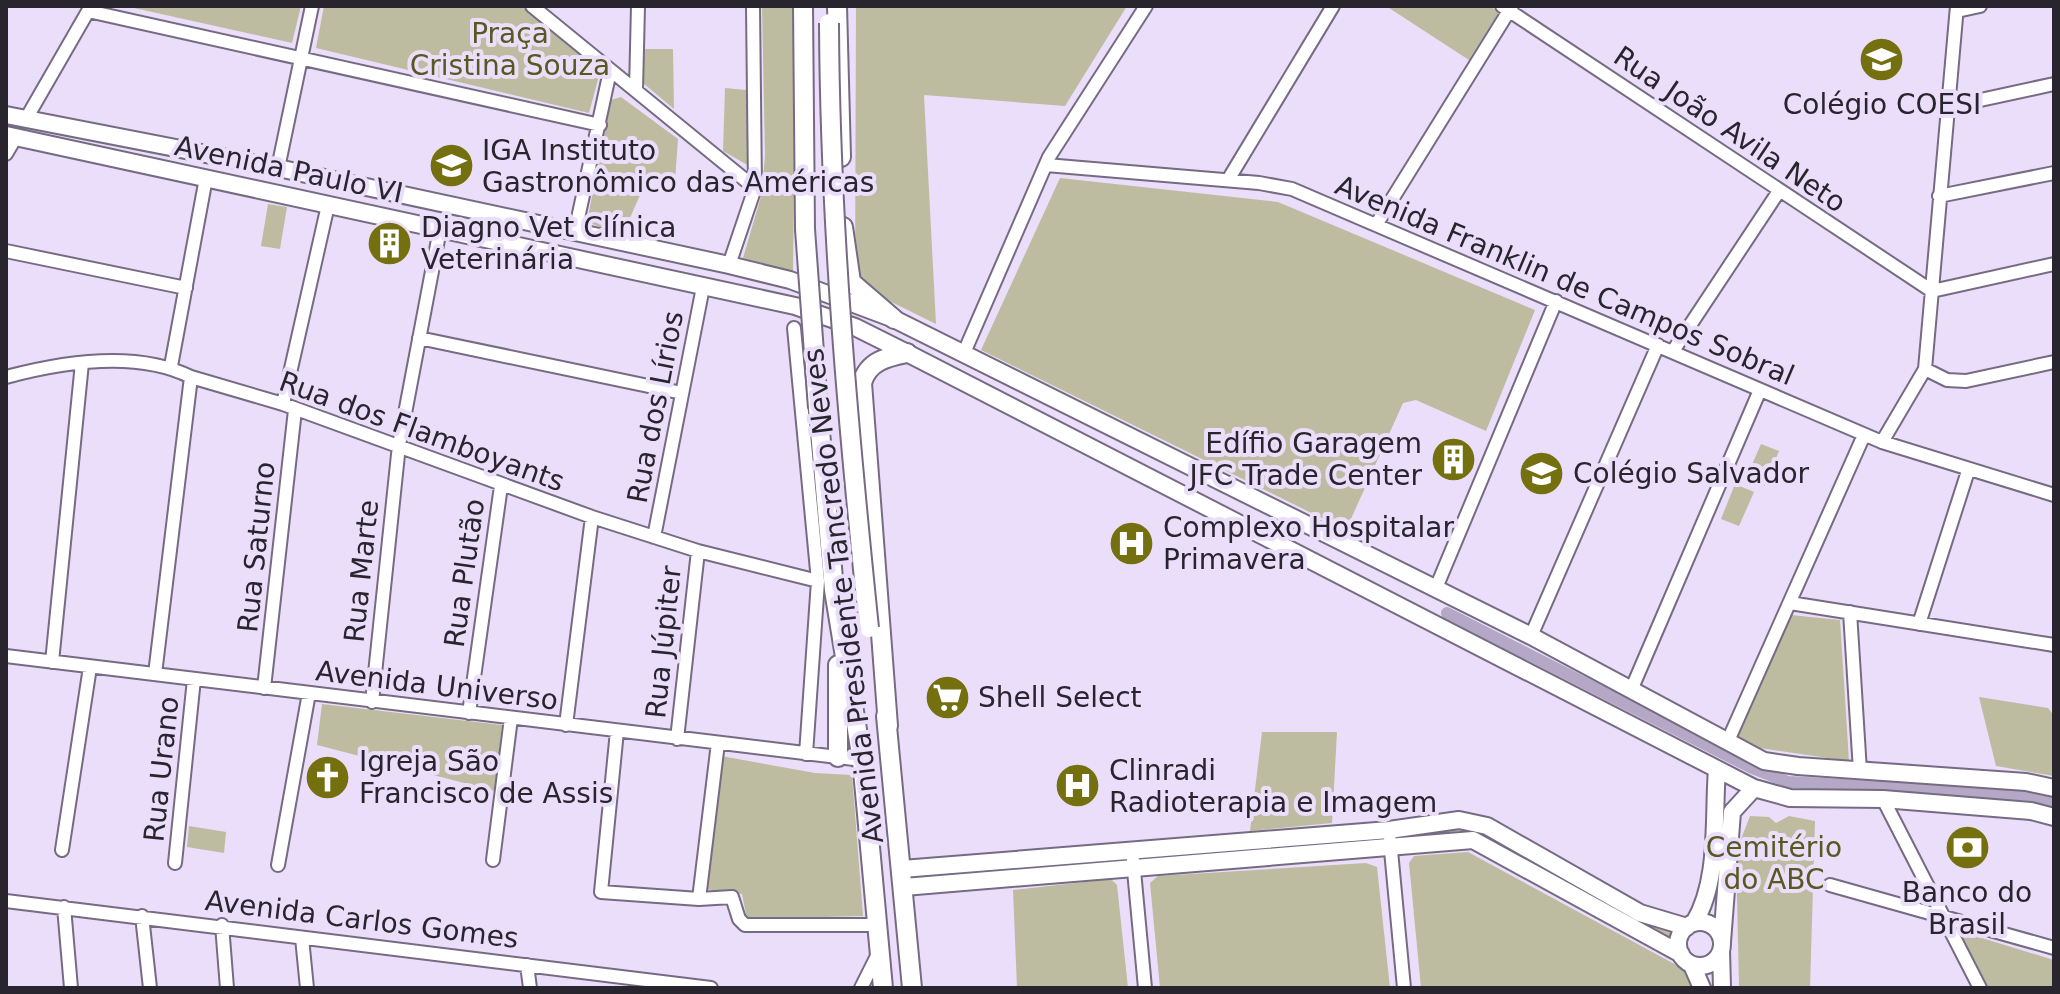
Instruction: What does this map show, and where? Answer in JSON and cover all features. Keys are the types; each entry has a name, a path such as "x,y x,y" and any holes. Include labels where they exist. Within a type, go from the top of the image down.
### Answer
{"main road":[{"name":"Avenida Presidente Tancredo Neves","path":"803,6 805,229 818,408 838,622 862,760 883,988"},
{"name":"Avenida Presidente Tancredo Neves","path":"832,12 833,226 844,389 869,628 888,726 912,988"},
{"path":"832,12 842,220 849,278 853,287 894,319"},
{"name":"Avenida Paulo VI","path":"6,115 278,168 790,280 894,319 1027,388 1531,636 1632,688 1727,743 1779,764 2026,782 2054,788"},
{"name":"Avenida Paulo VI","path":"11,136 795,306 855,327 907,353 1754,788 1790,798 1883,799 2031,811 2054,817"},
{"path":"888,726 862,383 868,371 882,358 907,353"},
{"path":"1017,410 1029,400 1027,388"},
{"path":"1162,486 1165,470 1176,462"},
{"path":"838,622 838,757"},
{"path":"1702,988 1679,940 1704,907 1717,769"},
{"path":"1722,988 1732,812 1754,788"},
{"path":"1390,838 1459,820 1478,822 1640,913 1690,925 1709,924 1722,946"},
{"path":"903,878 1390,838 1473,840 1686,960 1713,962 1722,946"}],"street":[{"path":"278,168 312,6"},
{"path":"532,6 755,188"},
{"path":"636,90 638,6"},
{"path":"729,265 755,188 753,6"},
{"path":"963,355 1046,165 1146,6"},
{"path":"1228,180 1333,6"},
{"path":"1882,442 1925,369 1957,9 1980,6"},
{"path":"26,119 90,8 600,125"},
{"path":"1376,225 1508,8"},
{"name":"Rua João Avila Neto","path":"1508,8 1932,291"},
{"path":"575,232 610,71"},
{"path":"1948,107 2054,84"},
{"path":"6,154 11,136"},
{"name":"Avenida Franklin de Campos Sobral","path":"1046,165 1228,180 1292,189 1864,435 1968,471 2054,495"},
{"path":"1939,196 2054,173"},
{"path":"171,366 206,178"},
{"path":"1673,351 1779,191"},
{"name":"Rua Saturno","path":"264,688 289,407 328,205"},
{"name":"Rua Marte","path":"372,702 399,445 440,229"},
{"path":"6,251 186,288"},
{"path":"1932,291 2054,264"},
{"name":"Rua dos Lírios","path":"654,537 703,287"},
{"path":"1436,588 1556,301"},
{"path":"794,328 818,581 806,754"},
{"path":"419,338 682,393"},
{"path":"1531,636 1658,345"},
{"path":"1925,369 1947,380 1966,381 2054,362"},
{"path":"52,662 82,363"},
{"name":"Rua dos Flamboyants","path":"6,377 82,363 171,366 191,377 399,445 501,486 592,517 698,551 818,581"},
{"path":"155,674 191,377"},
{"path":"1632,688 1760,390"},
{"path":"1727,743 1864,435"},
{"path":"1919,624 1968,471"},
{"name":"Rua Plutão","path":"469,713 501,486"},
{"path":"566,725 592,517"},
{"name":"Rua Júpiter","path":"677,739 698,551"},
{"path":"1790,603 2054,645"},
{"path":"1850,612 1860,771"},
{"name":"Avenida Universo","path":"6,656 862,760"},
{"path":"62,850 90,667"},
{"name":"Rua Urano","path":"175,863 194,679"},
{"path":"278,865 309,693"},
{"path":"493,860 511,718"},
{"path":"617,731 601,892 699,899 734,898 739,919 745,925 877,925"},
{"path":"699,899 718,743"},
{"path":"1883,799 1980,988"},
{"path":"1390,838 1404,988"},
{"path":"1132,859 1145,988"},
{"path":"1830,885 2054,948"},
{"name":"Avenida Carlos Gomes","path":"6,901 222,925 302,938 527,965 607,981 711,988"},
{"path":"64,907 71,988"},
{"path":"142,916 150,988"},
{"path":"222,925 227,988"},
{"path":"302,938 307,988"},
{"path":"861,988 879,951"},
{"path":"527,965 530,988"}],"green space":[{"path":"125,6 301,6 292,43"},
{"name":"Praça Cristina Souza","path":"324,6 517,6 534,12 600,72 589,113 316,48"},
{"path":"762,6 796,6 793,272 743,258 762,193 765,155"},
{"path":"856,6 1127,6 1065,106 924,95 936,324 855,284"},
{"path":"1386,6 1489,6 1499,12 1469,60"},
{"path":"642,49 673,49 674,109 643,83"},
{"path":"725,88 746,90 751,167 723,151"},
{"path":"621,97 678,139 675,181 648,177 622,236 587,222 611,100"},
{"path":"1060,178 1278,202 1535,310 1486,431 1416,400 1403,403 1346,530 981,350"},
{"path":"268,204 287,207 280,249 261,246"},
{"path":"1761,444 1779,451 1765,486 1746,478"},
{"path":"1735,484 1754,492 1739,526 1721,519"},
{"path":"1791,615 1840,620 1849,761 1760,748 1735,736"},
{"path":"1979,697 2048,708 2054,716 2054,776 1996,766"},
{"path":"322,704 502,725 495,791 317,745"},
{"path":"1262,732 1337,732 1332,823 1250,831"},
{"path":"721,756 815,773 852,775 863,916 747,919 742,894 705,889"},
{"name":"Cemitério do ABC","path":"1750,816 1769,817 1776,823 1789,816 1815,821 1810,988 1739,986 1736,852"},
{"path":"1475,825 1681,927 1676,943 1575,890 1486,837 1459,831 1407,840 1405,831"},
{"path":"189,826 226,832 224,853 187,847"},
{"path":"1468,852 1691,973 1691,988 1421,988 1409,863 1414,856"},
{"path":"1366,863 1377,867 1390,988 1160,988 1150,883 1158,876"},
{"path":"1111,879 1117,885 1128,988 1017,988 1013,890"},
{"path":"1959,931 2054,960 2052,988 1989,988"}],"waterway":[{"path":"1447,613 1752,768 1788,782 2029,795 2054,802"}],"place":[{"name":"Colégio COESI","path":"1882,60"},
{"name":"IGA Instituto Gastronômico das Américas","path":"451,166"},
{"name":"Diagno Vet Clínica Veterinária","path":"390,243"},
{"name":"Edífio Garagem JFC Trade Center","path":"1453,459"},
{"name":"Colégio Salvador","path":"1542,473"},
{"name":"Complexo Hospitalar Primavera","path":"1132,543"},
{"name":"Shell Select","path":"947,697"},
{"name":"Igreja São Francisco de Assis","path":"328,777"},
{"name":"Clinradi Radioterapia e Imagem","path":"1078,786"},
{"name":"Banco do Brasil","path":"1967,847"}]}
